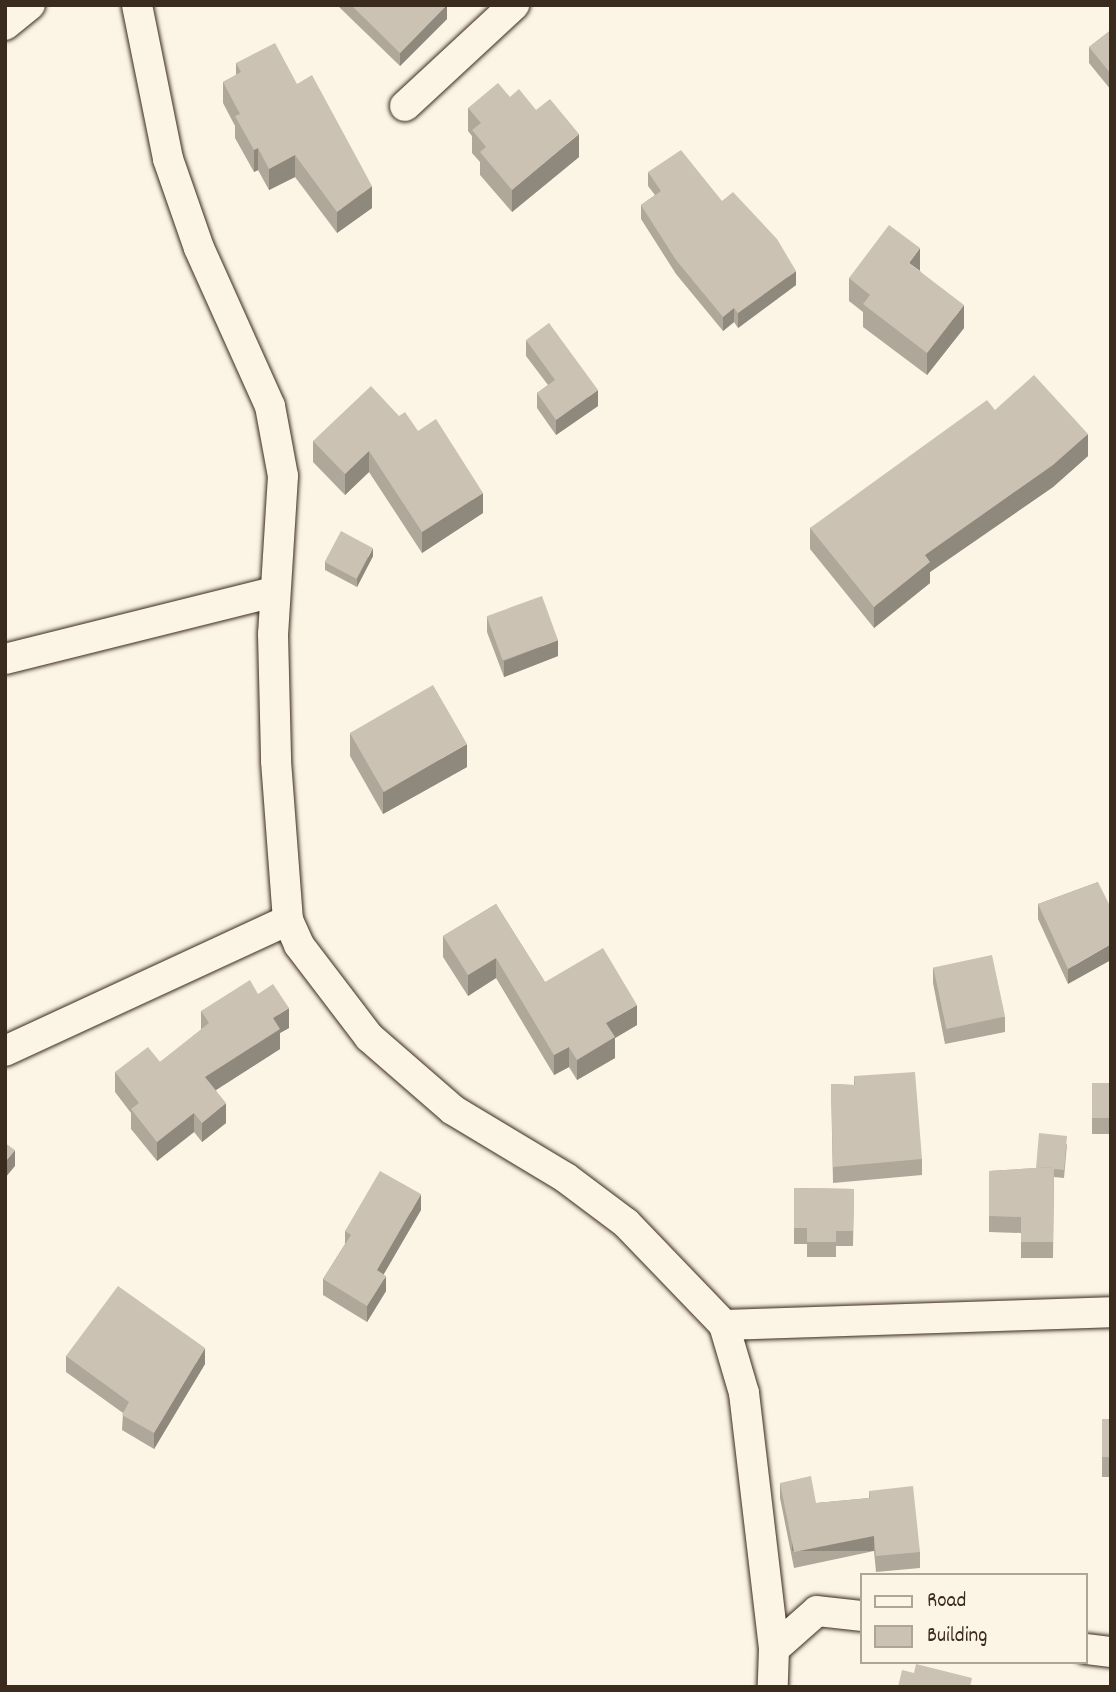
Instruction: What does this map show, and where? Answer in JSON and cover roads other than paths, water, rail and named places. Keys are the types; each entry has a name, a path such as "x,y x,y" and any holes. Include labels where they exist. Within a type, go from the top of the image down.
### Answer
{"street":[{"path":"5,25 30,5"},
{"path":"137,5 168,159 199,248 270,406 283,476 273,592 276,761 288,920 299,945 369,1037 453,1110 566,1178 626,1223 724,1325 744,1393 774,1649 773,1687"},
{"path":"405,106 514,5"},
{"path":"5,659 273,592"},
{"path":"5,1051 288,920"},
{"path":"724,1325 1111,1312"},
{"path":"774,1649 817,1611 860,1616"},
{"path":"1088,1648 1111,1652"}]}
